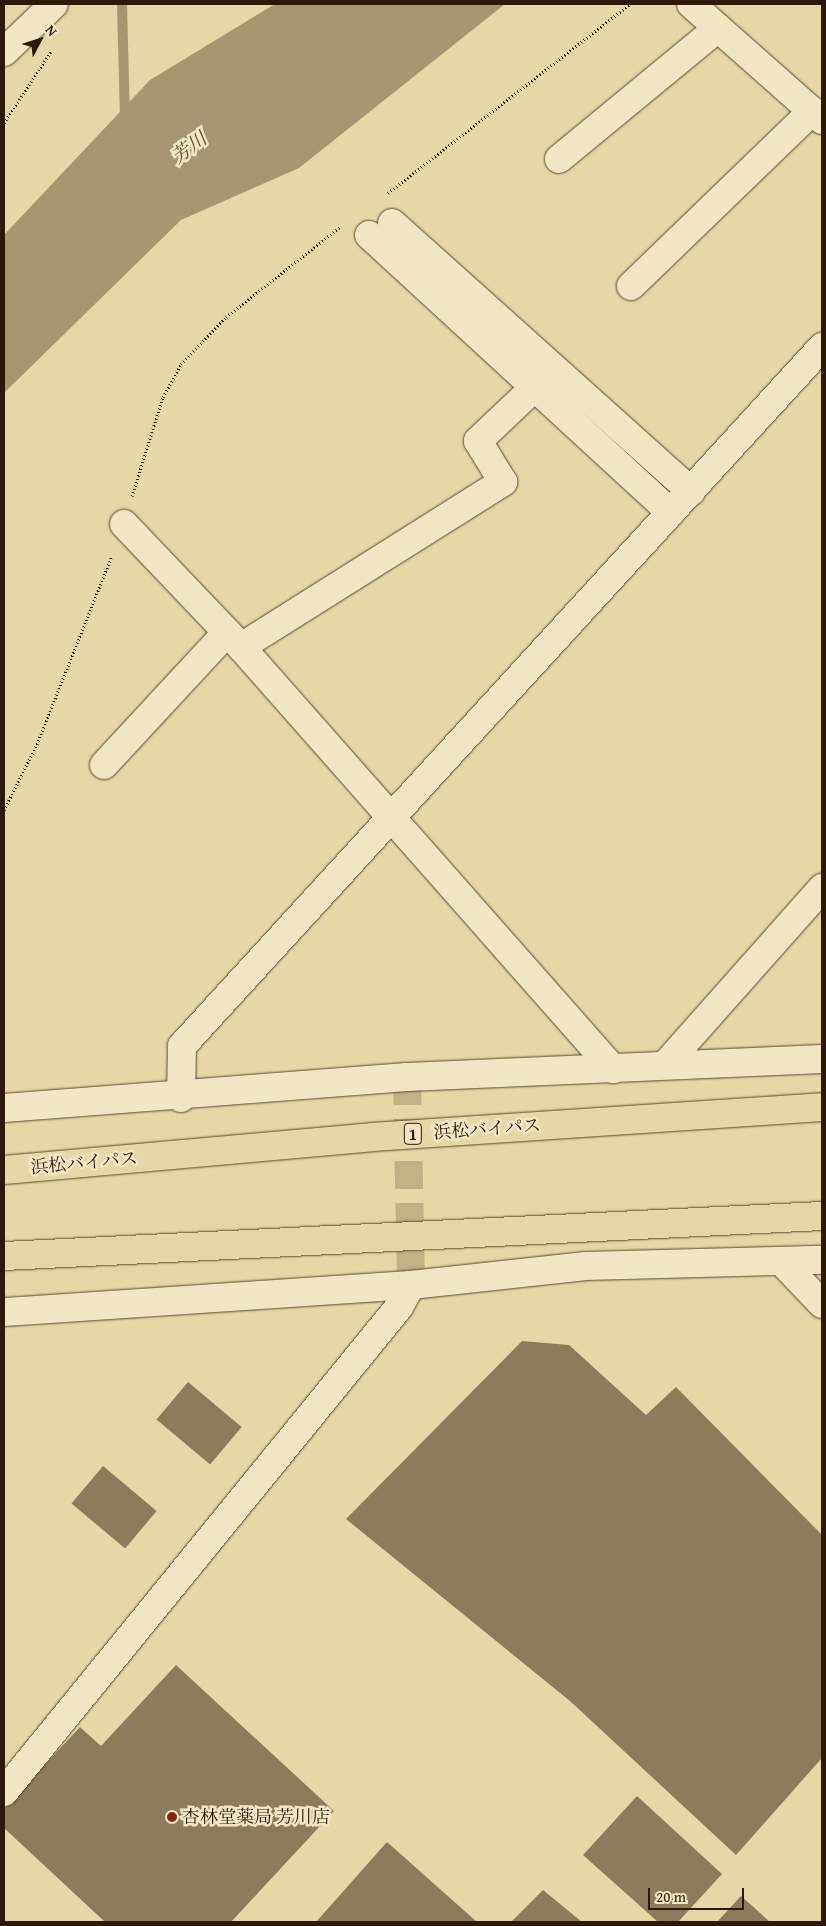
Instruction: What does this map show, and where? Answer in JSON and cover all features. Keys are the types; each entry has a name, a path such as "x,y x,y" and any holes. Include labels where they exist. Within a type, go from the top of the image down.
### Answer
{"highway":[{"name":"浜松バイパス","path":"4,1170 372,1137 822,1107"},
{"path":"4,1256 822,1216"}],"street":[{"path":"4,52 54,4"},
{"path":"631,286 817,116 692,4"},
{"path":"560,159 718,28"},
{"path":"671,513 454,314 380,229 476,296 691,491"},
{"path":"454,314 476,296"},
{"path":"181,1098 182,1046 391,821 822,347"},
{"path":"104,765 234,639 503,482 478,441 535,387"},
{"path":"124,524 234,639 391,821 613,1069"},
{"path":"665,1065 822,888"},
{"path":"4,1108 181,1098 407,1077 822,1059"},
{"path":"4,1312 411,1285 586,1266 822,1260"},
{"path":"782,1262 822,1304"},
{"path":"4,1792 399,1307 411,1285"}],"path":[{"path":"381,198 630,4"},
{"path":"4,123 56,44"},
{"path":"4,810 44,727 124,524 163,397 182,364 226,317 342,225"}],"water":[{"name":"芳川","path":"275,4 505,4 299,168 181,220 4,393 4,235 150,80"}],"building":[{"path":"522,1341 569,1345 646,1415 676,1387 822,1535 822,1758 736,1855 570,1701 346,1519"},
{"path":"188,1382 242,1427 210,1465 157,1420"},
{"path":"103,1466 157,1511 125,1549 72,1504"},
{"path":"176,1665 334,1811 231,1922 105,1922 4,1828 4,1809 80,1727 101,1746"},
{"path":"637,1796 722,1874 678,1922 658,1922 583,1855"},
{"path":"387,1842 477,1922 316,1922"},
{"path":"543,1890 582,1922 511,1922"},
{"path":"741,1896 770,1922 717,1922"}],"waterway":[{"path":"122,4 125,120"}],"tunnel":[{"path":"407,1077 411,1285"}],"place":[{"name":"杏林堂薬局 芳川店","path":"172,1817"}]}
